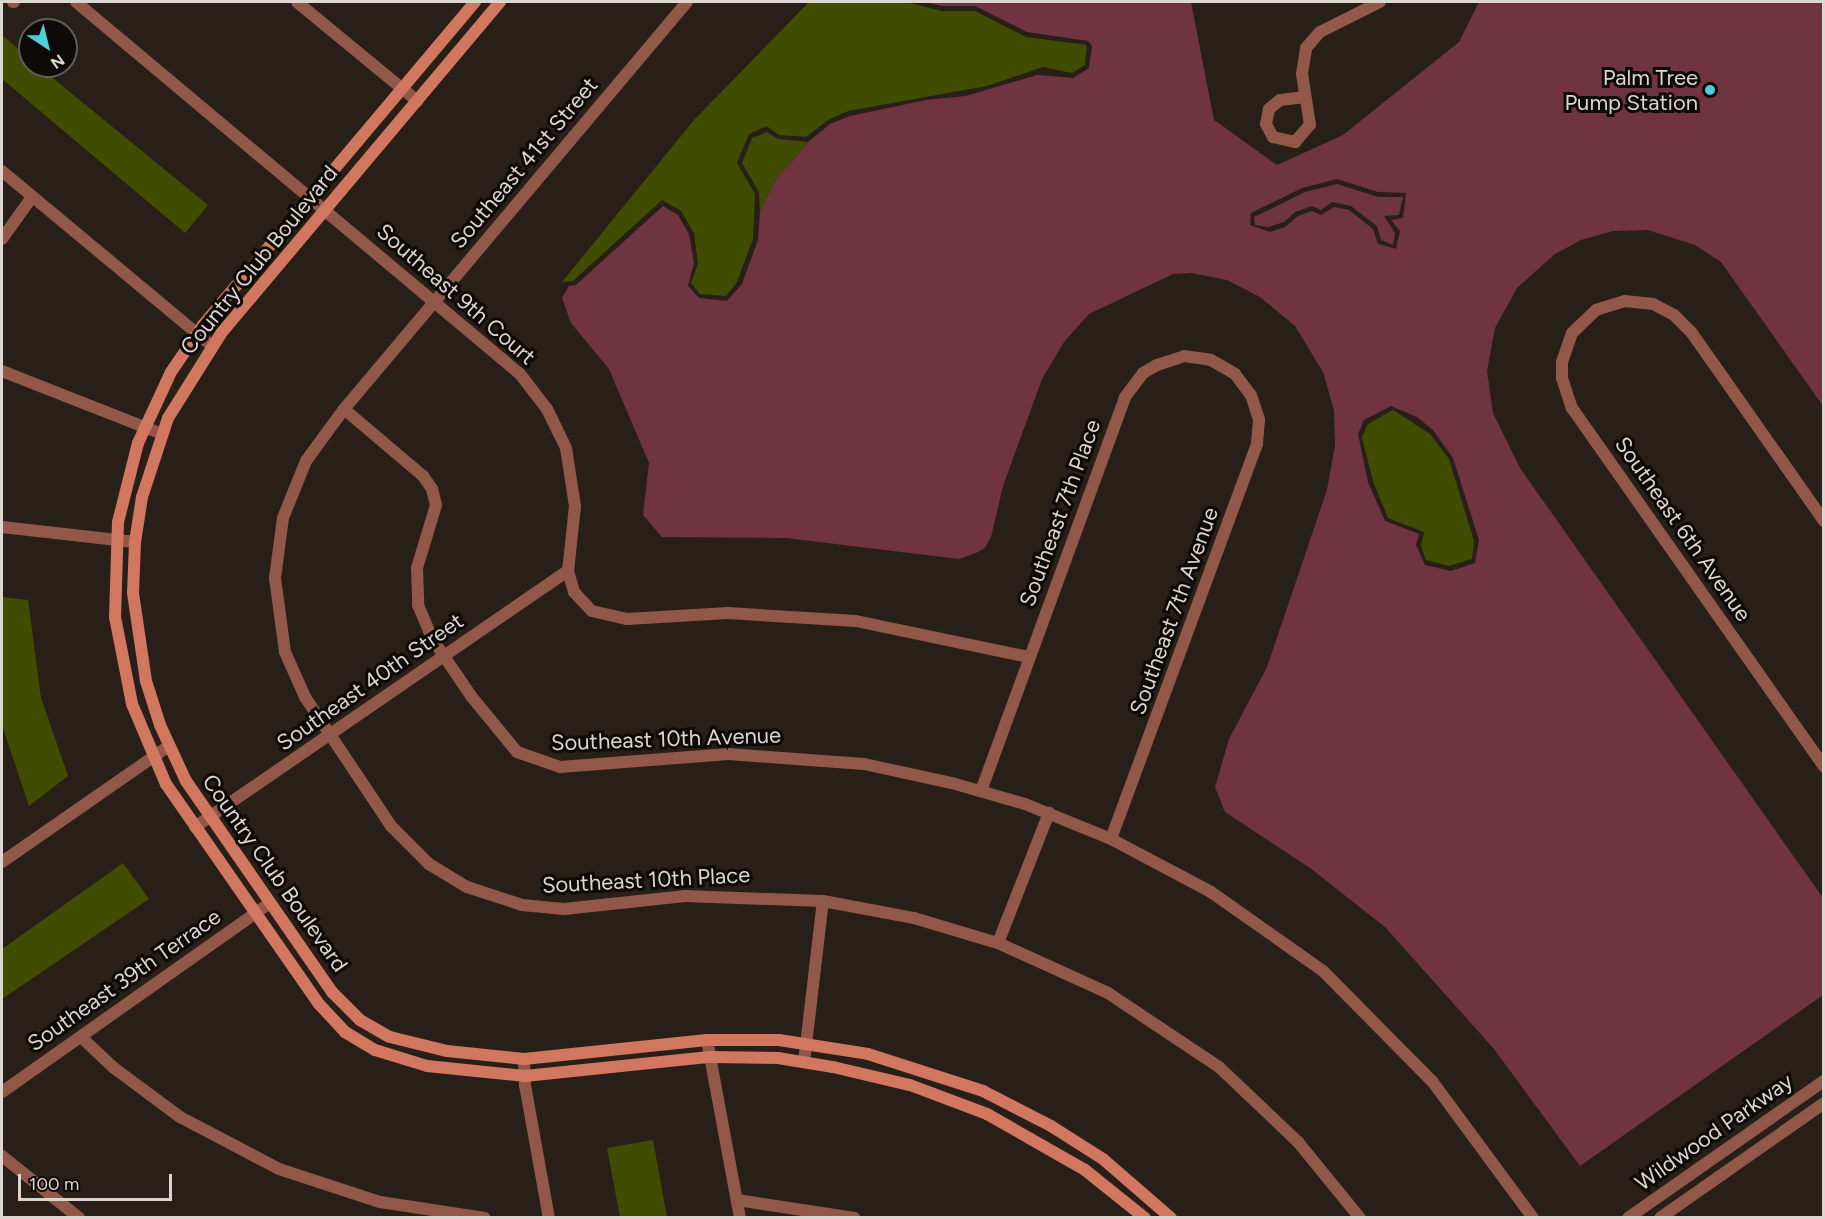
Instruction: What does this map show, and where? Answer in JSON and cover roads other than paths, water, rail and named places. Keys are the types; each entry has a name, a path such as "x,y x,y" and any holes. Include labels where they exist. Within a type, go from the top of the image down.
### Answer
{"main road":[{"name":"Country Club Boulevard","path":"476,2 197,334 171,372 145,427 128,474 116,539 114,597 121,656 132,704 153,758 195,827 319,1004 354,1038 389,1056 427,1066 525,1076 710,1057 804,1062 910,1085 987,1114 1077,1165 1145,1218"},
{"name":"Country Club Boulevard","path":"500,2 212,346 180,395 162,434 147,477 135,542 133,593 138,647 152,704 169,746 210,817 332,992 369,1026 401,1041 447,1051 524,1059 707,1040 806,1043 906,1064 993,1095 1090,1150 1171,1218"}],"street":[{"name":"Southeast 9th Court","path":"76,2 520,375 554,421 570,462 575,492 568,571 582,603 615,618 728,613 801,616 910,630 1029,657"},
{"path":"297,2 417,101"},
{"name":"Southeast 41st Street","path":"328,736 297,682 285,651 276,599 276,558 283,518 297,480 317,444 344,409 687,2"},
{"path":"1305,97 1302,68 1306,48 1320,32 1364,7 1380,2"},
{"path":"2,171 212,346"},
{"path":"2,239 32,197"},
{"name":"Southeast 6th Avenue","path":"1824,521 1683,323 1664,309 1640,301 1610,304 1583,319 1566,347 1562,378 1572,408 1824,766"},
{"name":"Southeast 7th Place","path":"981,791 1132,384 1157,365 1197,356 1224,365 1251,395"},
{"path":"2,371 162,434"},
{"name":"Southeast 7th Avenue","path":"1111,839 1257,444 1259,420 1251,395"},
{"name":"Southeast 10th Avenue","path":"344,409 423,476 432,489 433,520 417,567 416,586 424,623 444,656 505,742 530,760 545,765 757,754 864,764 981,791 1049,813 1111,839 1211,892 1323,971 1432,1081 1533,1218"},
{"path":"2,527 135,542"},
{"name":"Southeast 40th Street","path":"195,827 568,571"},
{"name":"Southeast 10th Place","path":"328,736 380,812 415,852 447,876 489,896 522,905 564,909 685,896 823,901 914,918 998,943 1108,993 1210,1060 1298,1142 1360,1218"},
{"path":"2,862 169,746"},
{"path":"998,943 1049,813"},
{"path":"804,1062 823,901"},
{"name":"Southeast 39th Terrace","path":"2,1092 270,903"},
{"path":"81,1037 114,1068 180,1117 279,1169 380,1202 485,1218"},
{"path":"707,1040 740,1218"},
{"path":"524,1059 549,1218"},
{"path":"1819,1084 1824,1102"},
{"name":"Wildwood Parkway","path":"1628,1218 1819,1084"},
{"name":"Wildwood Parkway","path":"1660,1218 1824,1102"},
{"path":"2,1156 79,1218"},
{"path":"737,1200 855,1218"}],"place":[{"name":"Palm Tree Pump Station","path":"1710,90"}]}
